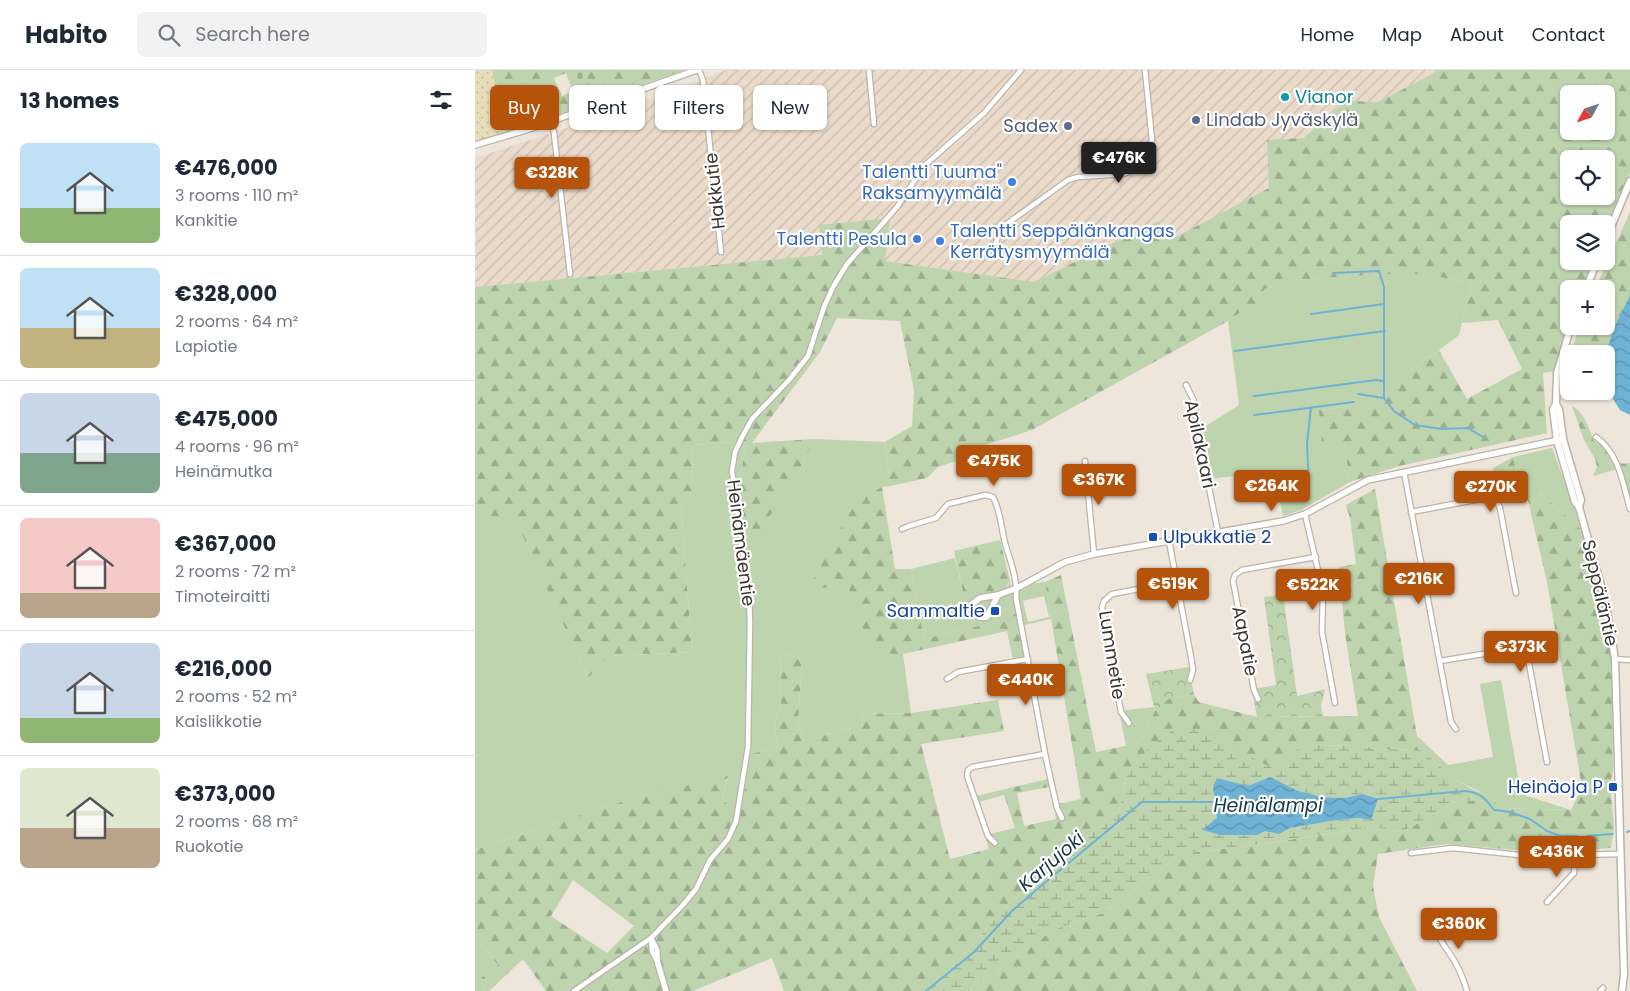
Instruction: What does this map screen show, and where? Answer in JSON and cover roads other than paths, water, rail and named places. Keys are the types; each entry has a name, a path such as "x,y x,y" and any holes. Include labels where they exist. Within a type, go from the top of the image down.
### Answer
{"main road":[{"path":"1615,217 1630,181"},
{"name":"Seppäläntie","path":"1568,335 1557,373 1556,404 1553,409 1575,502 1579,507 1605,600 1615,659 1619,831 1626,914 1624,975"},
{"path":"1622,991 1624,975"},
{"path":"1624,975 1626,991"}],"street":[{"path":"559,118 698,70"},
{"name":"Hakkutie","path":"698,70 703,80 721,252"},
{"path":"869,70 874,124"},
{"name":"Heinämäentie","path":"574,991 651,938 690,897 710,860 734,830 747,747 750,622 749,596 732,472 733,462 742,437 759,411 789,380 808,356 824,307 847,264 897,207 924,166 984,113 1021,70"},
{"path":"996,243 999,232 1005,225 1064,182 1078,177 1125,174 1142,162 1152,140 1145,70"},
{"path":"475,145 526,130"},
{"path":"553,130 570,274"},
{"name":"Apilakaari","path":"1186,385 1194,401 1201,448 1218,532"},
{"path":"1596,437 1610,450 1617,464 1630,510"},
{"path":"998,595 987,616 982,618 972,612 972,604 975,600 984,596 998,595 1017,588 1061,564 1094,554 1283,521 1305,514 1368,480 1560,440"},
{"path":"1085,461 1094,554"},
{"path":"1404,472 1451,722 1456,729"},
{"path":"902,529 937,518 948,504 985,495 993,497 997,504 1016,580 1016,598 1045,754 1057,808 1062,818"},
{"path":"1411,512 1486,498 1496,500 1500,508 1516,593"},
{"path":"1305,514 1323,592 1322,632 1335,704"},
{"path":"1169,541 1193,670 1190,680"},
{"name":"Aapatie","path":"1258,699 1254,690 1233,581 1235,575 1242,570 1316,557"},
{"name":"Lummetie","path":"1129,723 1121,712 1102,607 1104,601 1112,594 1177,582"},
{"path":"1440,662 1526,646 1547,762"},
{"path":"1615,659 1630,660"},
{"path":"947,679 958,672 1028,660"},
{"path":"995,843 988,836 967,776 968,770 972,767 1045,754"},
{"path":"1411,853 1453,848 1528,856 1620,854"},
{"path":"1547,902 1574,873 1575,856"},
{"path":"1433,913 1433,925 1436,933 1455,963 1467,991"},
{"path":"651,938 652,951 666,991"}],"water":[{"path":"1630,295 1630,415 1620,410 1614,400 1615,345 1608,345 1611,335 1615,335 1615,326"},
{"name":"Heinälampi","path":"1270,777 1298,791 1321,797 1345,798 1362,794 1378,799 1371,820 1358,818 1331,821 1290,828 1279,834 1265,831 1257,835 1221,835 1202,830 1217,818 1213,787 1217,778 1248,786"}],"waterway":[{"path":"1333,273 1379,271 1384,287 1384,398 1394,411 1415,425 1442,429 1468,428 1483,437"},
{"path":"1311,314 1384,304"},
{"path":"1235,351 1385,331"},
{"path":"1254,396 1376,380 1383,381"},
{"path":"1358,394 1384,398"},
{"path":"1254,415 1354,402"},
{"path":"1309,489 1307,444 1311,407"},
{"path":"1378,799 1470,792 1482,796 1494,810 1510,812 1530,819 1547,831 1560,836 1577,836"},
{"name":"Karjujoki","path":"926,991 974,952 1012,911 1142,802 1215,802"},
{"path":"1587,836 1613,834"}],"place":[{"name":"Vianor","path":"1285,97"},
{"name":"Lindab Jyväskylä","path":"1196,120"},
{"name":"Sadex","path":"1068,126"},
{"name":"Talentti Tuuma\" Raksamyymälä","path":"1012,182"},
{"name":"Talentti Pesula","path":"917,239"},
{"name":"Talentti Seppälänkangas Kerrätysmyymälä","path":"940,241"},
{"name":"Ulpukkatie 2","path":"1153,537"},
{"name":"Sammaltie","path":"995,611"},
{"name":"Heinäoja P","path":"1613,787"}]}
